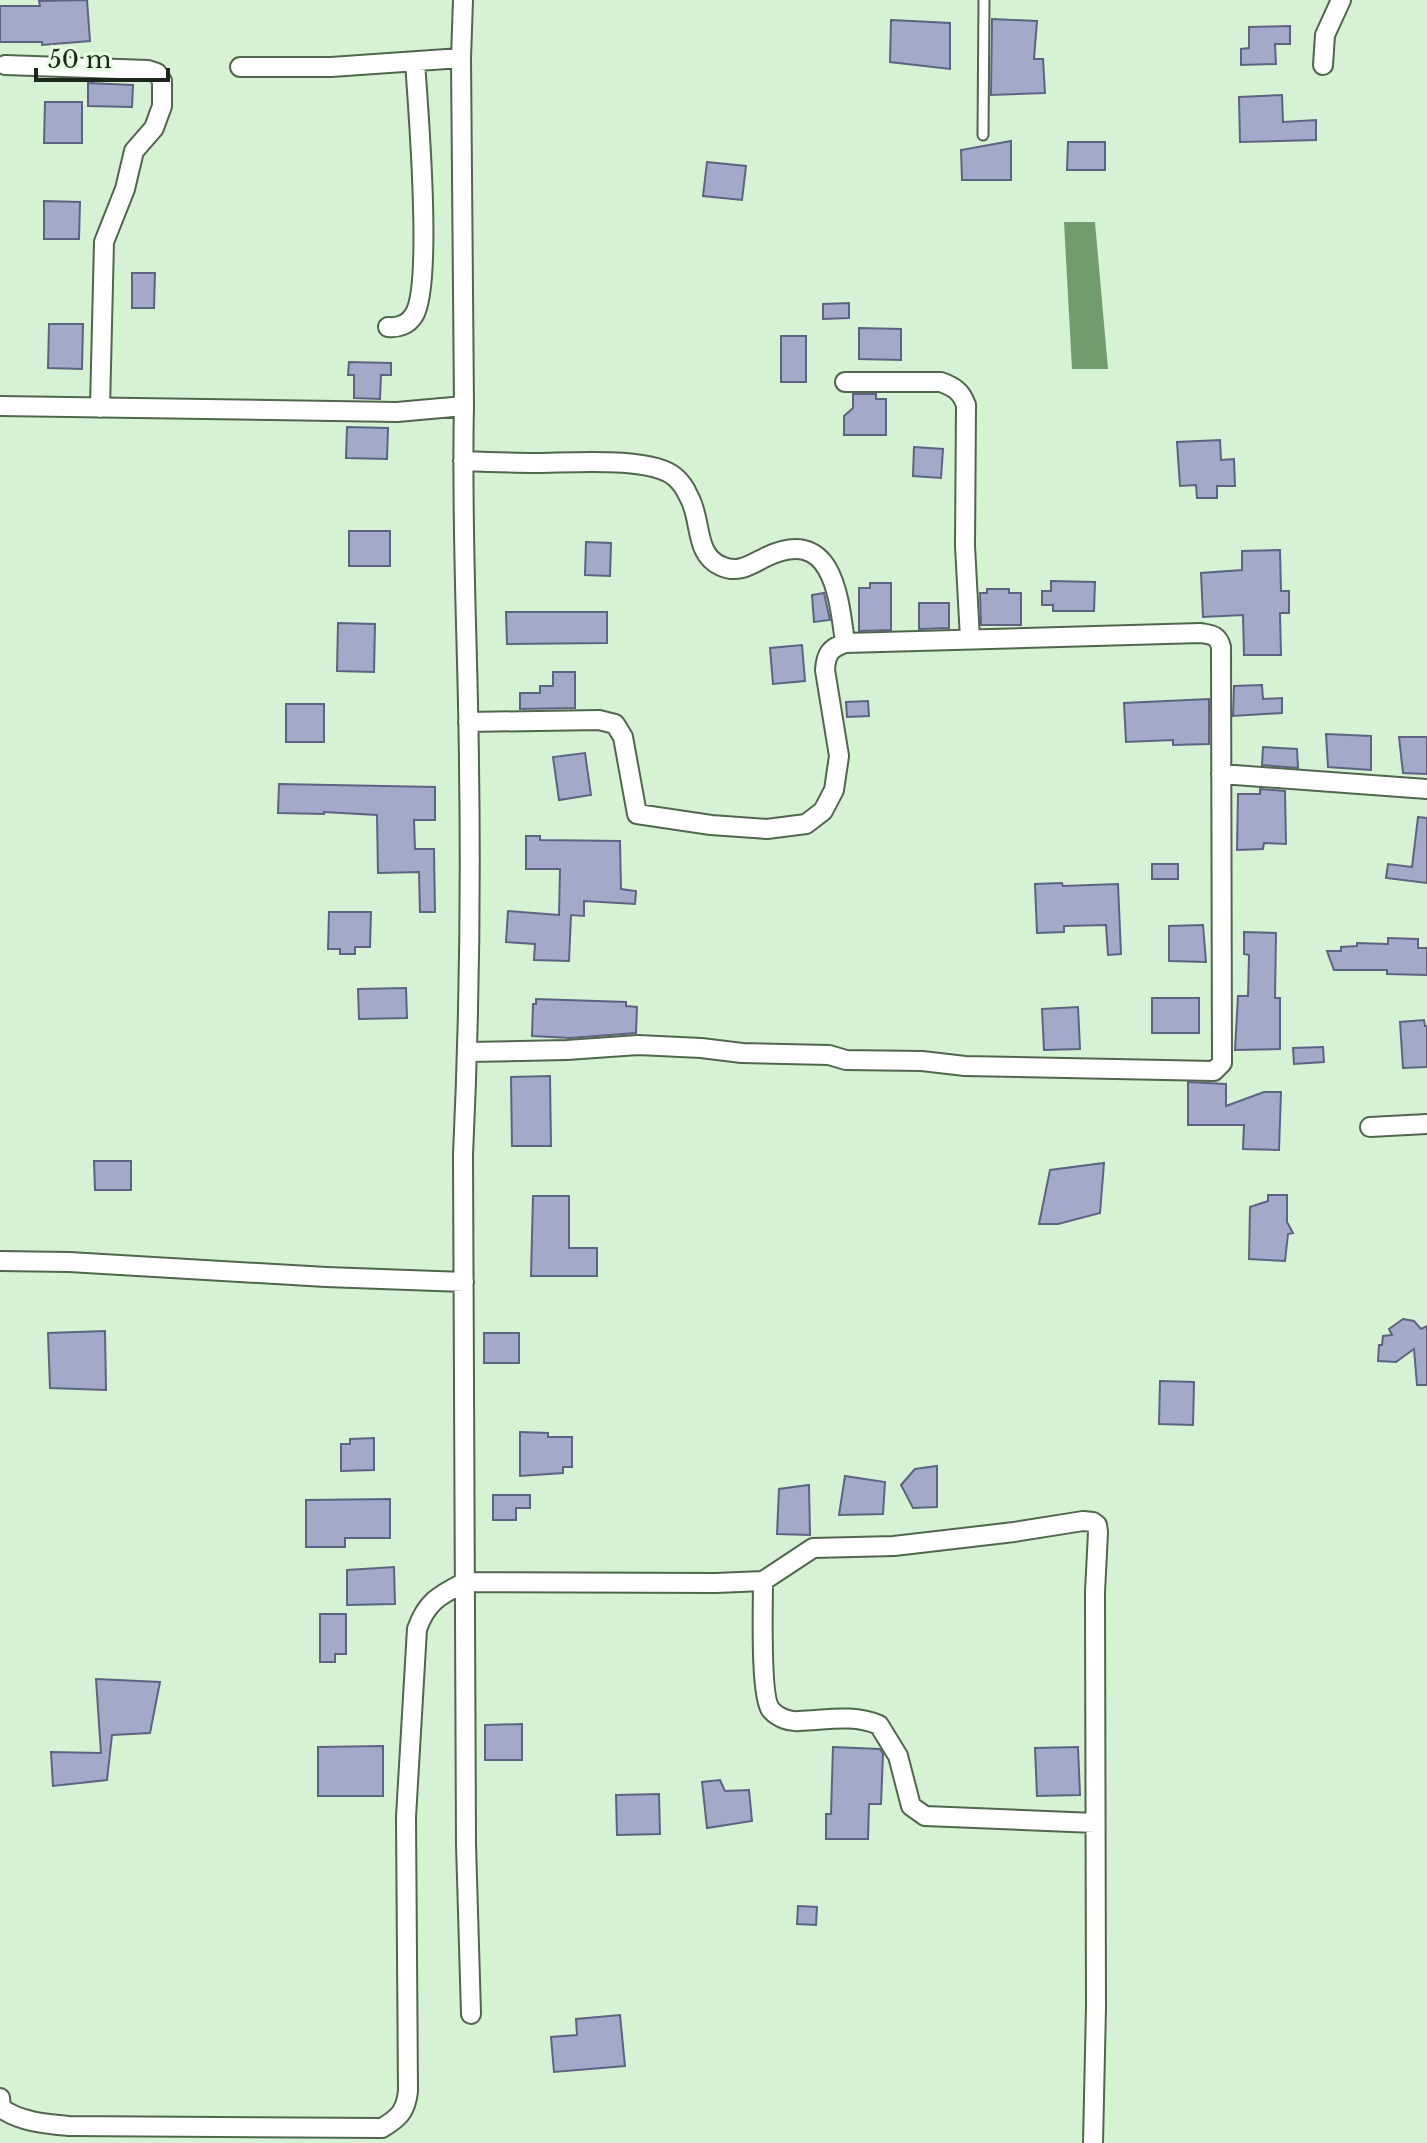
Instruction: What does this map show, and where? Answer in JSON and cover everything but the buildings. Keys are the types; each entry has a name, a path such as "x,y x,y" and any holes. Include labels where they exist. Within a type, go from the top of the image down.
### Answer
{"street":[{"path":"463,0 463,461 468,722 468,1052 463,1155 466,1844 471,2014"},
{"path":"1323,65 1325,35 1341,0"},
{"path":"240,67 331,67 461,58"},
{"path":"388,327 403,326 413,317 422,276 423,231 415,62"},
{"path":"5,65 148,70 157,73 162,81 159,118 134,151 125,189 104,242 100,408"},
{"path":"845,382 941,382 962,393 966,405 965,546 970,639"},
{"path":"0,406 397,412 464,406"},
{"path":"463,461 606,463 665,471 675,477 690,497 704,551 719,566 733,571 781,551 799,550 818,557 831,572 845,643"},
{"path":"468,722 599,720 615,724 623,737 637,814 711,825 767,829 806,824 823,811 834,790 839,756 825,670 826,655 833,647 845,643 1201,633 1214,635 1221,647 1222,1063 1214,1071 965,1066 638,1045 468,1052"},
{"path":"1221,774 1427,789"},
{"path":"1370,1127 1427,1124"},
{"path":"0,1261 464,1282"},
{"path":"0,2098 1,2108 9,2114 42,2124 69,2126 382,2128 399,2119 407,2105 408,2091 406,1817 417,1629 423,1611 438,1597 465,1582 763,1581 813,1548 894,1546 1093,1522 1098,1532 1095,1592 1096,2007 1093,2143"},
{"path":"763,1581 765,1690 770,1710 779,1717 794,1722 855,1718 879,1725 898,1756 911,1806 925,1816 1095,1823"}],"lane":[{"path":"983,135 984,0"}],"shaded area":[{"path":"1064,222 1095,222 1108,369 1072,369"}]}
